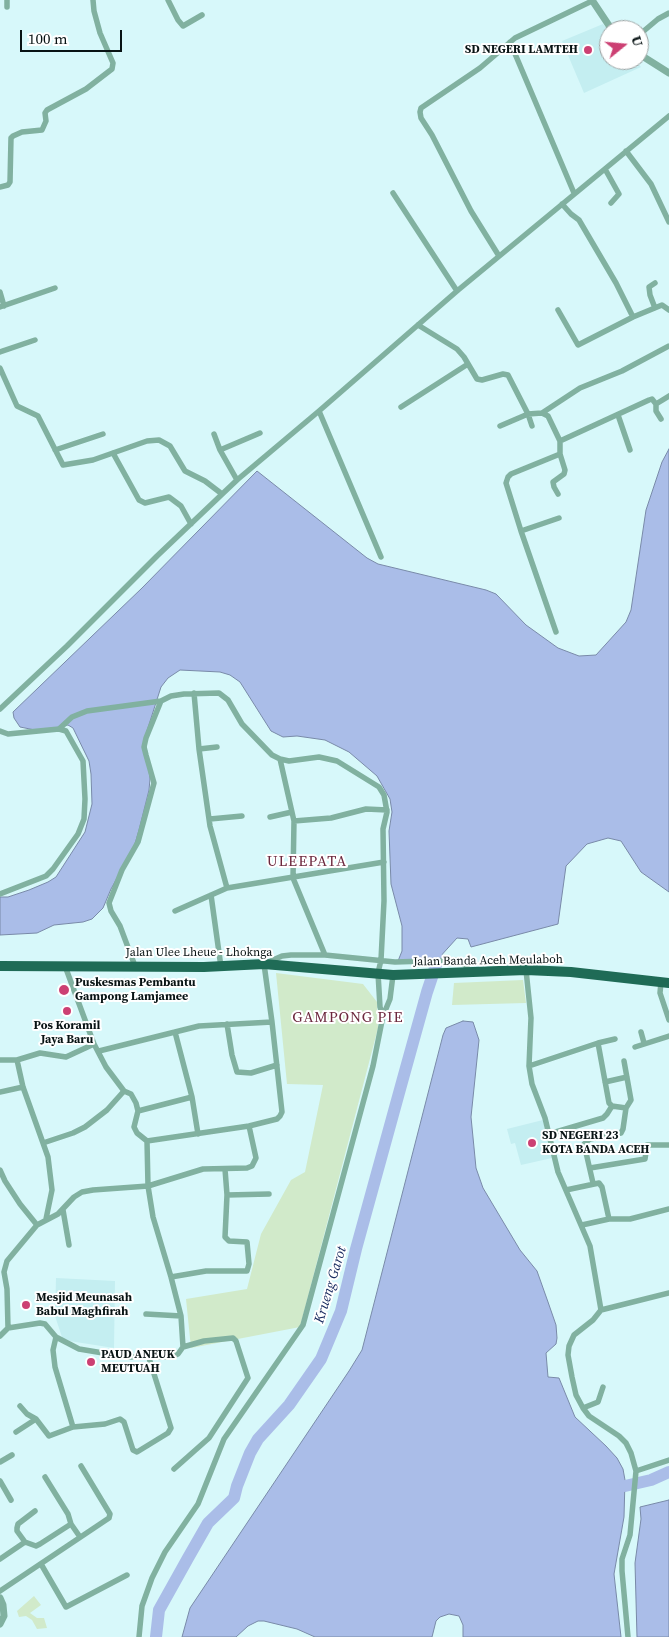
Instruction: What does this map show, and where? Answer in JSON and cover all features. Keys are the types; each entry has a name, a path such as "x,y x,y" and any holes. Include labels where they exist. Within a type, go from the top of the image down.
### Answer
{"highway":[{"name":"Jalan Ulee Lheue - Lhoknga","path":"0,966 221,967 264,964 395,975"},
{"name":"Jalan Banda Aceh Meulaboh","path":"395,975 526,970 571,972 665,982"}],"street":[{"path":"6,0 7,7"},
{"path":"0,187 10,182 11,138 22,132 42,130 47,110 86,89 112,69 114,63 100,33 93,0"},
{"path":"168,0 183,26 202,15"},
{"path":"499,256 471,211 432,135 421,118 420,112 424,105 480,68 510,42 592,0 605,20"},
{"path":"649,28 669,13"},
{"path":"510,42 574,193"},
{"path":"649,60 669,73"},
{"path":"0,709 237,480 457,291 669,116"},
{"path":"626,151 650,184 669,222"},
{"path":"605,169 619,194 611,203"},
{"path":"393,194 457,291"},
{"path":"562,204 579,220 616,283 633,317"},
{"path":"655,283 649,287 655,308"},
{"path":"0,292 2,306 55,288"},
{"path":"558,310 578,345 633,317 662,305 669,310"},
{"path":"418,325 457,349 477,379 482,380 503,374 508,375 532,426"},
{"path":"0,352 35,340"},
{"path":"500,426 528,414 542,413 580,388 622,371 669,346"},
{"path":"401,407 468,364"},
{"path":"0,368 2,379 17,406 38,416 63,465 93,460 152,440 163,441 170,446 185,471 205,481 222,494"},
{"path":"656,404 669,396"},
{"path":"560,441 652,399 656,404 656,411 662,419"},
{"path":"319,411 381,558"},
{"path":"542,413 548,416 560,441 560,454 564,466 564,474 553,482 558,494"},
{"path":"618,415 630,450"},
{"path":"220,450 260,433"},
{"path":"54,450 103,434"},
{"path":"214,434 220,450 237,480"},
{"path":"113,453 139,500 146,503 169,497 181,506 191,524"},
{"path":"556,632 520,531 506,479 511,474 560,454"},
{"path":"520,531 560,518"},
{"path":"194,693 199,749 210,819 226,888"},
{"path":"60,729 72,717 87,711 160,701 171,696 194,693 220,693 228,700 242,724 272,755 289,761 319,757 337,761 378,787 384,795 387,810 383,829 384,862 381,960 378,973 380,1007 383,1016"},
{"path":"135,966 109,903 122,870 138,842 152,794 154,783 144,746 160,701"},
{"path":"0,731 8,734 60,729 67,732 83,761 85,799 84,819 78,834 64,856 46,876 0,894"},
{"path":"199,749 217,747"},
{"path":"280,759 294,821 293,878 325,955"},
{"path":"294,821 331,818 366,809 387,810"},
{"path":"270,817 292,812"},
{"path":"210,819 242,816"},
{"path":"175,911 226,888 384,862"},
{"path":"211,895 221,967"},
{"path":"147,1141 249,1126 277,1119 280,1116 282,1112 264,964 282,956 325,955 395,962 462,962 470,972"},
{"path":"0,1336 8,1328 45,1324 56,1337 79,1349 127,1358 171,1357 178,1354 183,1346 181,1316 172,1277 153,1217 148,1186 147,1141 135,1130 134,1123 138,1111 134,1098 124,1090 106,1066 94,1044 65,966"},
{"path":"526,970 531,1018 529,1066 532,1084 545,1118 558,1172 590,1246 601,1310"},
{"path":"139,1637 142,1606 152,1578 165,1552 198,1504 224,1440 303,1325 373,1066 383,1016 390,999 395,975"},
{"path":"665,982 660,993 669,1020"},
{"path":"99,1051 198,1026 272,1022"},
{"path":"227,1024 237,1072 251,1073 276,1065"},
{"path":"175,1032 192,1097 198,1134"},
{"path":"641,1032 644,1044"},
{"path":"635,1047 669,1036"},
{"path":"529,1066 615,1039"},
{"path":"598,1043 608,1100 612,1106 626,1108"},
{"path":"0,1060 18,1060 46,1053 66,1057 94,1044"},
{"path":"18,1060 23,1087 48,1157 52,1190 46,1219"},
{"path":"593,1183 584,1144 595,1137 620,1133 623,1129 626,1108 632,1100 624,1061"},
{"path":"605,1082 627,1077"},
{"path":"0,1092 23,1087"},
{"path":"43,1143 73,1134 85,1127 107,1110 124,1090"},
{"path":"138,1111 192,1097"},
{"path":"549,1134 603,1118 608,1114 612,1106"},
{"path":"2,1272 7,1261 37,1226 46,1219 58,1214 74,1197 82,1192 148,1186 203,1169 247,1168 255,1163 256,1151 249,1126"},
{"path":"590,1168 645,1159 647,1145 669,1145"},
{"path":"172,1277 206,1271 247,1271 249,1264 247,1242 229,1241 225,1237 227,1195 225,1169"},
{"path":"0,1170 4,1181 37,1226"},
{"path":"566,1190 599,1183 602,1187 609,1219"},
{"path":"227,1195 269,1194"},
{"path":"582,1224 609,1219 630,1219 669,1209"},
{"path":"63,1210 69,1245"},
{"path":"0,1266 7,1290 8,1328"},
{"path":"628,1637 622,1559 630,1535 636,1474 631,1453 626,1443 619,1436 589,1416 576,1395 568,1346 574,1335 594,1320 601,1310 669,1293"},
{"path":"0,1315 7,1314"},
{"path":"146,1314 181,1316"},
{"path":"56,1337 53,1350 55,1368 73,1427"},
{"path":"174,1469 209,1438 248,1378 236,1341 233,1338 204,1341 183,1346"},
{"path":"20,1406 36,1420 49,1436 73,1427 105,1424 120,1419 124,1422 134,1452 168,1433 171,1428 149,1358"},
{"path":"583,1408 598,1402 603,1387"},
{"path":"16,1432 36,1420"},
{"path":"0,1462 12,1455"},
{"path":"636,1474 669,1460"},
{"path":"0,1591 109,1518 110,1514 81,1466"},
{"path":"45,1477 80,1537"},
{"path":"0,1481 11,1500"},
{"path":"35,1511 17,1528 17,1531 25,1542 36,1546 71,1524"},
{"path":"0,1559 25,1542"},
{"path":"40,1564 66,1607 126,1575"},
{"path":"0,1598 4,1616 0,1624"}],"shaded area":[{"name":"SD NEGERI LAMTEH","path":"599,26 599,70 634,70 584,93 562,41"},
{"name":"SD NEGERI 23 KOTA BANDA ACEH","path":"543,1120 552,1158 521,1165 515,1143 511,1144 507,1129"},
{"path":"56,1278 115,1281 114,1348 63,1340 55,1316"}],"green space":[{"path":"276,973 363,984 377,1002 378,1028 300,1327 191,1348 186,1299 247,1289 261,1234 291,1180 305,1172 323,1085 287,1084"},
{"path":"523,980 526,1003 452,1005 454,983"},
{"path":"34,1596 41,1605 30,1613 37,1618 44,1618 47,1628 37,1629 32,1620 26,1616 19,1617 17,1611"}],"water":[{"path":"669,449 669,892 641,872 621,841 608,838 587,844 566,866 558,924 471,947 468,939 457,938 438,959 398,961 402,951 402,926 391,884 389,831 392,812 390,799 377,776 349,752 325,740 297,736 283,737 271,731 240,682 230,675 220,672 180,670 168,678 161,687 145,737 150,779 139,830 134,847 103,908 92,919 83,922 54,925 37,933 0,935 0,897 8,897 29,890 56,877 85,832 92,804 89,761 73,728 68,725 35,730 20,727 14,718 13,712 142,588 257,471 367,558 378,564 496,594 526,625 558,648 579,656 596,655 626,622 631,610 646,510 662,462"},
{"path":"463,1021 473,1022 479,1040 471,1117 476,1168 483,1188 520,1250 537,1271 556,1325 556,1344 546,1353 548,1377 559,1378 575,1417 606,1446 617,1458 623,1469 625,1480 624,1517 614,1574 621,1637 463,1637 463,1625 459,1616 449,1614 440,1617 436,1621 432,1637 315,1637 297,1629 258,1621 248,1626 236,1637 182,1637 190,1608 362,1350 443,1035 446,1028"},
{"path":"669,1500 669,1637 637,1637 635,1563 641,1519 640,1507"}],"waterway":[{"name":"Krueng Garot","path":"156,1637 159,1610 188,1558 208,1523 234,1498 250,1453 258,1439 289,1405 321,1359 341,1311 402,1082 438,959"},
{"path":"625,1486 651,1480 669,1472"}],"place":[{"name":"SD NEGERI LAMTEH","path":"588,50"},
{"name":"Puskesmas Pembantu Gampong Lamjamee","path":"64,990"},
{"name":"Pos Koramil Jaya Baru","path":"67,1011"},
{"name":"SD NEGERI 23 KOTA BANDA ACEH","path":"532,1143"},
{"name":"Mesjid Meunasah Babul Maghfirah","path":"26,1305"},
{"name":"PAUD ANEUK MEUTUAH","path":"91,1362"}],"district":[{"name":"ULEEPATA","path":"307,862"},
{"name":"GAMPONG PIE","path":"348,1018"}]}
